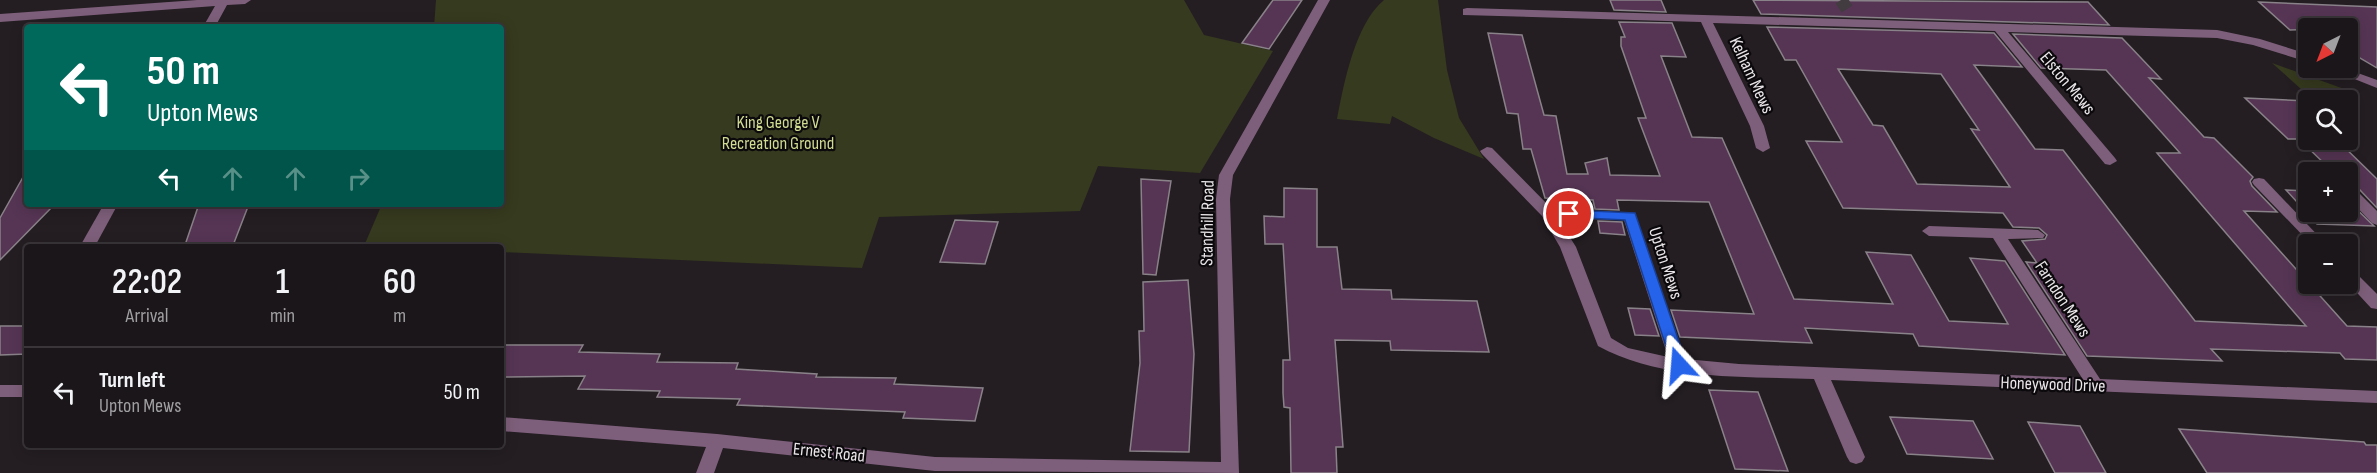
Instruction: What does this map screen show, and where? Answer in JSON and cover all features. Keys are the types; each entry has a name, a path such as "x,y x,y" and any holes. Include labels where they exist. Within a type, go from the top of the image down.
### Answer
{"street":[{"path":"0,18 245,0"},
{"name":"Standhill Road","path":"1230,471 1223,199 1226,175 1324,0"},
{"path":"1553,0 1557,14"},
{"path":"211,24 224,1"},
{"path":"1847,9 1858,24"},
{"path":"1467,12 1999,28 2213,31 2298,55"},
{"name":"Kelham Mews","path":"1705,19 1733,74 1763,148"},
{"name":"Elston Mews","path":"1999,28 2110,161"},
{"path":"2358,77 2377,84"},
{"name":"Honeywood Drive","path":"1487,151 1548,213 1572,255 1604,342 1616,351 1634,357 1679,365 1820,374 2377,398"},
{"path":"2259,182 2309,234"},
{"path":"2358,200 2377,220"},
{"path":"88,244 109,207"},
{"name":"Upton Mews","path":"1548,213 1630,216 1679,365"},
{"name":"Farndon Mews","path":"1929,231 2038,235"},
{"name":"Farndon Mews","path":"1997,233 2096,386"},
{"path":"2358,284 2377,304"},
{"path":"1820,374 1856,457"},
{"path":"0,392 24,391"},
{"name":"Ernest Road","path":"504,424 717,441 935,464 1230,471"},
{"path":"705,473 717,441"}],"green space":[{"name":"King George V Recreation Ground","path":"436,0 1184,0 1204,35 1273,51 1200,173 1098,166 1080,211 879,217 862,268 504,252 504,244 365,244 381,207 504,207 504,24 434,24"},
{"path":"1384,0 1438,0 1447,70 1459,118 1484,159 1434,138 1392,116 1390,124 1337,119 1347,72 1358,39 1365,24"},
{"path":"2272,63 2298,72 2298,78 2314,78 2347,90 2301,89"}],"building":[{"path":"1273,0 1302,0 1269,49 1242,43"},
{"path":"1610,0 1661,0 1666,12 1614,10"},
{"path":"1753,0 2088,2 2109,25 1761,14"},
{"path":"2259,2 2377,7 2377,68 2358,57 2358,18 2298,18 2298,30 2290,30"},
{"path":"1619,22 1672,23 1686,57 1661,56 1692,137 1722,138 1794,299 1893,304 1866,252 1911,255 1949,321 2008,324 1970,258 2005,261 2065,355 1919,346 1913,334 1805,328 1812,343 1680,337 1671,310 1754,314 1709,202 1617,200 1619,210 1595,209 1593,200 1545,198 1531,149 1523,149 1518,114 1507,113 1488,33 1522,35 1544,115 1556,116 1567,174 1588,174 1585,163 1607,158 1610,175 1660,176 1638,118 1646,118 1621,46 1621,37 1625,37"},
{"path":"1767,27 1994,33 2022,67 1974,65 2035,149 2063,150 2195,321 2306,326 2157,153 2180,153 2106,70 2041,68 2013,34 2122,38 2161,79 2149,78 2204,137 2214,138 2253,177 2250,181 2252,186 2277,212 2244,211 2298,271 2298,294 2318,294 2347,326 2377,327 2377,360 2345,359 2340,353 2211,349 2222,361 2087,356 2026,262 2037,263 2022,241 2045,239 2047,235 2039,228 2013,227 2003,213 1843,208 1806,141 1842,142 1796,60 1785,60","holes":["1838,69 1941,74 1979,130 1971,129 2010,187 1917,184 1883,126 1873,125"]},
{"path":"2245,98 2298,101 2298,139 2288,139"},
{"path":"2310,150 2347,150 2377,179 2377,208 2358,189 2358,162 2323,162"},
{"path":"24,175 24,207 52,207 0,260 0,218"},
{"path":"1141,179 1171,181 1156,275 1143,274"},
{"path":"1284,188 1317,189 1317,247 1337,247 1342,289 1391,290 1392,299 1477,301 1489,352 1391,350 1390,341 1335,340 1343,447 1336,447 1337,473 1291,473 1290,408 1284,407 1283,393 1283,360 1290,360 1283,244 1265,244 1264,216 1284,217"},
{"path":"2286,190 2298,191 2298,203"},
{"path":"198,207 248,207 234,244 185,244"},
{"path":"2358,211 2374,226 2317,224 2315,222 2358,222"},
{"path":"955,220 998,222 985,264 940,262"},
{"path":"1598,221 1622,222 1625,235 1600,233"},
{"path":"1188,280 1194,354 1189,452 1130,451 1140,363 1139,331 1144,331 1143,282"},
{"path":"1628,308 1650,309 1659,336 1635,335"},
{"path":"0,326 24,326 24,354 0,355"},
{"path":"504,345 583,345 579,352 660,354 657,362 738,363 736,369 817,374 816,377 896,378 894,384 983,388 975,421 903,418 905,412 737,405 740,399 657,397 660,391 578,389 585,376 504,377"},
{"path":"1709,390 1758,392 1788,471 1735,469"},
{"path":"1890,417 1973,421 1993,459 1907,454"},
{"path":"2028,422 2080,426 2106,473 2055,473"},
{"path":"2179,429 2364,442 2366,445 2377,445 2377,473 2207,473"}],"tunnel":[{"path":"1841,0 1847,9"}],"route":[{"path":"1569,214 1630,216 1679,365"}]}
